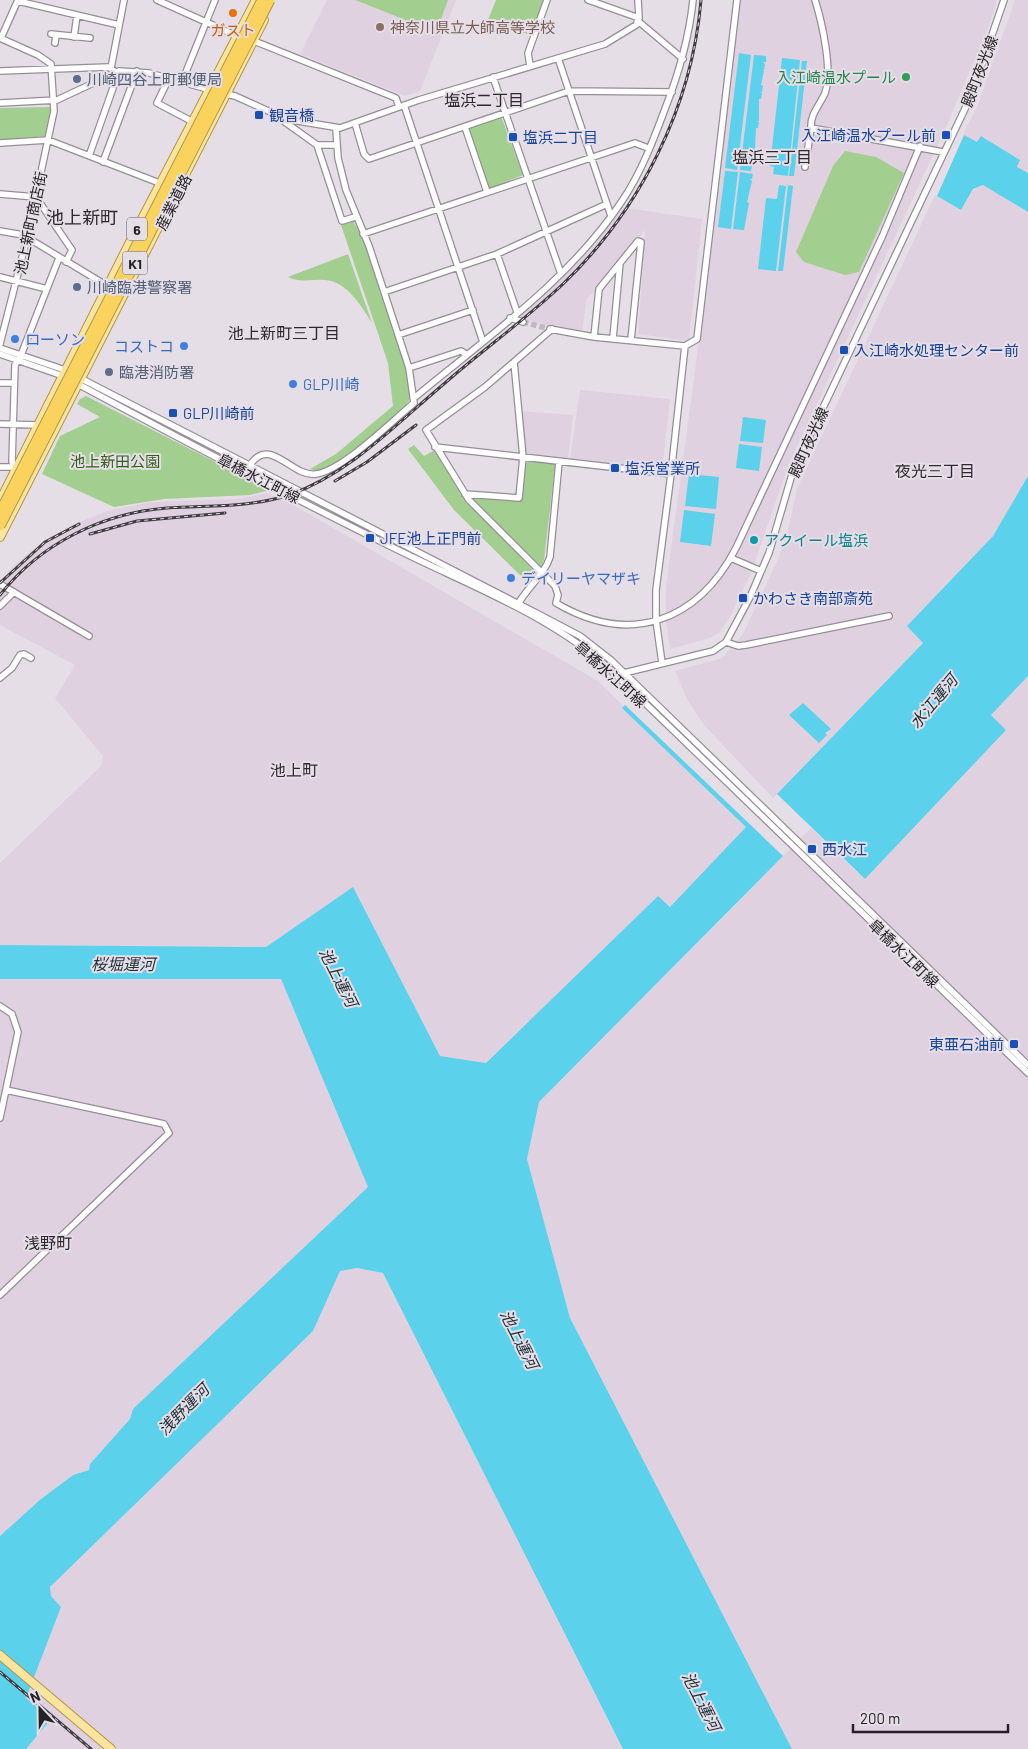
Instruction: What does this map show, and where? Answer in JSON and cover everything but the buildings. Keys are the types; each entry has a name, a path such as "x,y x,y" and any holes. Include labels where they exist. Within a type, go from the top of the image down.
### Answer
{"highway":[{"name":"K1","path":"0,513 262,0"},
{"name":"K1","path":"0,526 270,0"}],"main road":[{"name":"産業道路","path":"0,501 132,238 162,184 256,0"},
{"name":"産業道路","path":"0,537 228,94 274,0"},
{"path":"0,1655 111,1749"}],"street":[{"path":"52,68 48,61 38,55 1,38 18,0 119,25"},
{"path":"89,156 115,70 119,25 124,0"},
{"path":"158,0 237,36"},
{"path":"182,82 215,0"},
{"path":"530,66 528,53 547,0"},
{"path":"588,0 639,20 683,59"},
{"path":"0,71 52,68 137,71 228,94 286,119 336,128 493,77 605,44 635,26 639,20 638,0"},
{"path":"414,398 483,342 561,274 587,247 611,216 641,169 672,92 683,59 693,0"},
{"path":"737,0 697,339 684,346 594,337 551,329 485,387 426,430 465,494 543,572 557,590 556,603 578,615 597,622 618,625 656,620 685,609 709,589 731,558 878,246 920,146"},
{"path":"805,167 812,128 811,120 827,85 824,28 815,0"},
{"name":"殿町夜光線","path":"726,642 761,572 793,471 944,149 971,96 1004,0"},
{"path":"74,37 77,15"},
{"path":"55,43 54,34 90,38"},
{"path":"254,41 396,98 402,106 416,143 483,342"},
{"path":"558,58 611,216"},
{"name":"池上新町商店街","path":"0,344 27,238 54,111 52,68"},
{"path":"0,103 53,101 115,70"},
{"path":"103,162 137,71"},
{"path":"493,77 561,274"},
{"path":"169,78 157,103 193,122"},
{"path":"355,123 364,154 369,159 569,91 672,92"},
{"path":"274,114 316,145 342,221 355,217"},
{"path":"465,127 488,192"},
{"path":"248,469 259,457 273,454 281,458 290,467 305,475 324,472 354,452 414,403 409,368 384,292 346,190 336,145 336,128"},
{"path":"812,128 944,149"},
{"path":"0,143 48,140 162,184"},
{"path":"363,234 635,143 648,148"},
{"path":"316,145 336,145"},
{"path":"0,194 36,197 72,250 66,262"},
{"path":"384,292 497,254 607,204"},
{"path":"0,231 18,234 27,238 109,287"},
{"path":"594,337 599,289 638,241 641,242 631,340"},
{"path":"497,254 517,312"},
{"path":"15,468 12,462 12,425 14,383 19,357 59,258"},
{"path":"613,338 620,263"},
{"path":"0,277 47,289"},
{"path":"398,335 473,310"},
{"path":"510,318 523,322"},
{"path":"662,663 656,620 656,590 671,474 684,346"},
{"name":"皐橋水江町線","path":"0,348 64,373 248,469 517,606 580,636 602,652 1028,1065"},
{"path":"409,368 461,351 466,354"},
{"name":"皐橋水江町線","path":"0,354 19,357"},
{"path":"465,494 519,498 523,457 514,362"},
{"path":"0,382 14,383"},
{"path":"0,424 39,425"},
{"path":"435,446 671,474"},
{"path":"517,606 526,591 543,572 550,557 559,462"},
{"path":"0,466 15,468"},
{"name":"皐橋水江町線","path":"248,469 420,554 517,606"},
{"path":"0,513 10,517"},
{"path":"731,558 761,572"},
{"path":"0,584 90,636"},
{"path":"0,606 14,592"},
{"name":"皐橋水江町線","path":"538,616 582,645 616,675 1028,1073"},
{"path":"616,675 713,651 726,642 738,646 746,646 889,616"},
{"path":"0,677 12,668 20,654 31,658"},
{"path":"0,1006 12,1014 18,1032 0,1118"},
{"path":"0,1295 169,1133 164,1124 6,1090"}],"shaded area":[{"name":"神奈川県立大師高等学校","path":"327,0 456,0 420,91 405,96 300,54"},
{"path":"739,0 997,0 989,25 948,123 788,466 752,571 731,615 720,632 710,638 670,649 666,622 666,586 707,282"},
{"path":"1015,0 1028,0 1028,173 1017,167 1020,160 982,136 977,143 963,134 977,107"},
{"path":"983,185 1028,212 1028,476 993,536 907,626 923,642 773,798 704,725 688,701 675,671 722,658 743,634 778,559 788,530 797,489 935,195 961,210 974,189"},
{"path":"620,207 702,219 689,341 638,334 645,230 598,289 587,298 582,331 554,327 516,317 558,281 579,259"},
{"path":"580,390 670,399 662,471 570,460"},
{"path":"521,411 573,415 568,459 527,454 524,452"},
{"path":"267,493 297,507 598,681 746,827 670,907 658,896 486,1063 440,1056 353,887 266,947 0,945 0,863 101,766 103,756 55,698 75,665 0,625 0,580 23,557 52,536 107,511 151,502 236,499"},
{"path":"1028,676 1028,1749 792,1749 570,1318 527,1159 539,1102 811,828 864,879 1006,730 991,715"},
{"path":"0,979 281,979 368,1187 133,1409 130,1419 90,1464 89,1470 72,1475 41,1499 0,1536"},
{"path":"357,1268 383,1273 623,1749 26,1749 51,1719 26,1698 61,1607 51,1596 50,1587 313,1331 340,1271"}],"green space":[{"path":"355,0 448,0 436,32"},
{"path":"496,0 544,0 530,35 488,20"},
{"path":"50,107 51,112 46,136 0,140 0,108"},
{"path":"501,116 523,175 490,188 487,187 467,130 469,127"},
{"path":"845,151 876,157 904,173 859,272 845,275 804,262 796,252 833,166"},
{"path":"352,220 359,231 387,306 404,362 410,397 406,407 355,450 322,472 310,469 336,454 393,406 388,363 341,225"},
{"path":"348,254 372,323 353,296 333,281 302,280 288,277"},
{"name":"池上新田公園","path":"86,396 270,490 250,495 164,499 114,507 42,474 60,436 100,417 77,404 80,399"},
{"path":"414,445 424,456 435,450 463,498 536,573 526,581 454,510 408,449"},
{"path":"528,462 554,464 555,466 544,560 541,566 538,566 471,499 473,496 521,500 525,464"}],"water":[{"path":"739,53 751,55 737,170 725,168"},
{"path":"754,55 766,56 766,62 763,62 765,64 764,70 762,70 764,71 761,85 763,86 760,93 762,93 761,99 759,99 759,121 756,122 759,122 758,128 756,128 755,150 753,151 755,152 751,171 740,170"},
{"path":"782,58 800,60 788,176 773,174 774,167 770,166"},
{"path":"802,61 807,61 794,176 789,176"},
{"path":"964,135 977,142 981,136 1020,160 1017,167 1028,173 1028,212 983,185 973,189 961,210 937,196"},
{"path":"725,171 738,172 731,229 718,227"},
{"path":"740,172 753,174 752,179 750,179 752,181 747,202 749,203 744,230 733,229"},
{"path":"779,185 786,186 776,271 758,269 766,198 777,199"},
{"path":"788,185 793,186 783,271 778,271"},
{"path":"743,417 766,420 763,443 740,441"},
{"path":"739,444 762,447 759,471 736,468"},
{"path":"689,474 719,477 716,509 685,506"},
{"name":"水江運河","path":"1028,476 1028,676 991,715 1006,730 865,879 777,794 923,643 907,626 993,536"},
{"path":"684,510 715,514 711,546 680,542"},
{"path":"803,703 831,729 825,733 827,735 819,743 789,715"},
{"path":"625,705 783,856 539,1102 527,1159 570,1318 792,1749 623,1749 383,1273 357,1268 340,1271 313,1331 50,1587 51,1596 61,1607 26,1698 51,1719 26,1749 0,1749 0,1536 41,1499 73,1475 89,1470 90,1464 130,1419 133,1409 368,1187 281,979 0,979 0,945 266,947 353,887 440,1056 486,1063 658,896 670,907 746,827 622,708"}],"tunnel":[{"path":"523,322 550,329"}],"railway":[{"path":"0,595 16,577 53,546 96,524 143,511 259,502 289,495 311,486 353,461 372,446 534,309 563,284 591,255 616,223 638,190 658,154 674,117 686,79 696,40 701,0"},
{"path":"335,481 367,462 416,425"},
{"path":"90,534 137,521 225,513"},
{"path":"0,583 45,542 79,524"},
{"path":"0,1672 91,1749"}],"place":[{"name":"ガスト","path":"233,13"},
{"name":"神奈川県立大師高等学校","path":"380,27"},
{"name":"入江崎温水プール","path":"906,77"},
{"name":"川崎四谷上町郵便局","path":"77,79"},
{"name":"観音橋","path":"259,115"},
{"name":"入江崎温水プール前","path":"946,135"},
{"name":"塩浜二丁目","path":"513,137"},
{"name":"川崎臨港警察署","path":"77,287"},
{"name":"ローソン","path":"15,339"},
{"name":"コストコ","path":"184,346"},
{"name":"入江崎水処理センター前","path":"844,350"},
{"name":"臨港消防署","path":"109,372"},
{"name":"GLP川崎","path":"293,384"},
{"name":"GLP川崎前","path":"173,413"},
{"name":"塩浜営業所","path":"615,468"},
{"name":"JFE池上正門前","path":"370,538"},
{"name":"アクイール塩浜","path":"754,540"},
{"name":"デイリーヤマザキ","path":"511,578"},
{"name":"かわさき南部斎苑","path":"743,598"},
{"name":"西水江","path":"812,849"},
{"name":"東亜石油前","path":"1014,1044"}],"district":[{"name":"塩浜二丁目","path":"484,99"},
{"name":"塩浜三丁目","path":"772,156"},
{"name":"池上新町","path":"82,217"},
{"name":"池上新町三丁目","path":"284,332"},
{"name":"夜光三丁目","path":"935,470"},
{"name":"池上町","path":"294,769"},
{"name":"浅野町","path":"48,1242"}],"water label":[{"name":"桜堀運河","path":"123,963"},
{"name":"池上運河","path":"339,977"},
{"name":"池上運河","path":"520,1339"},
{"name":"浅野運河","path":"183,1409"},
{"name":"池上運河","path":"702,1701"}]}
